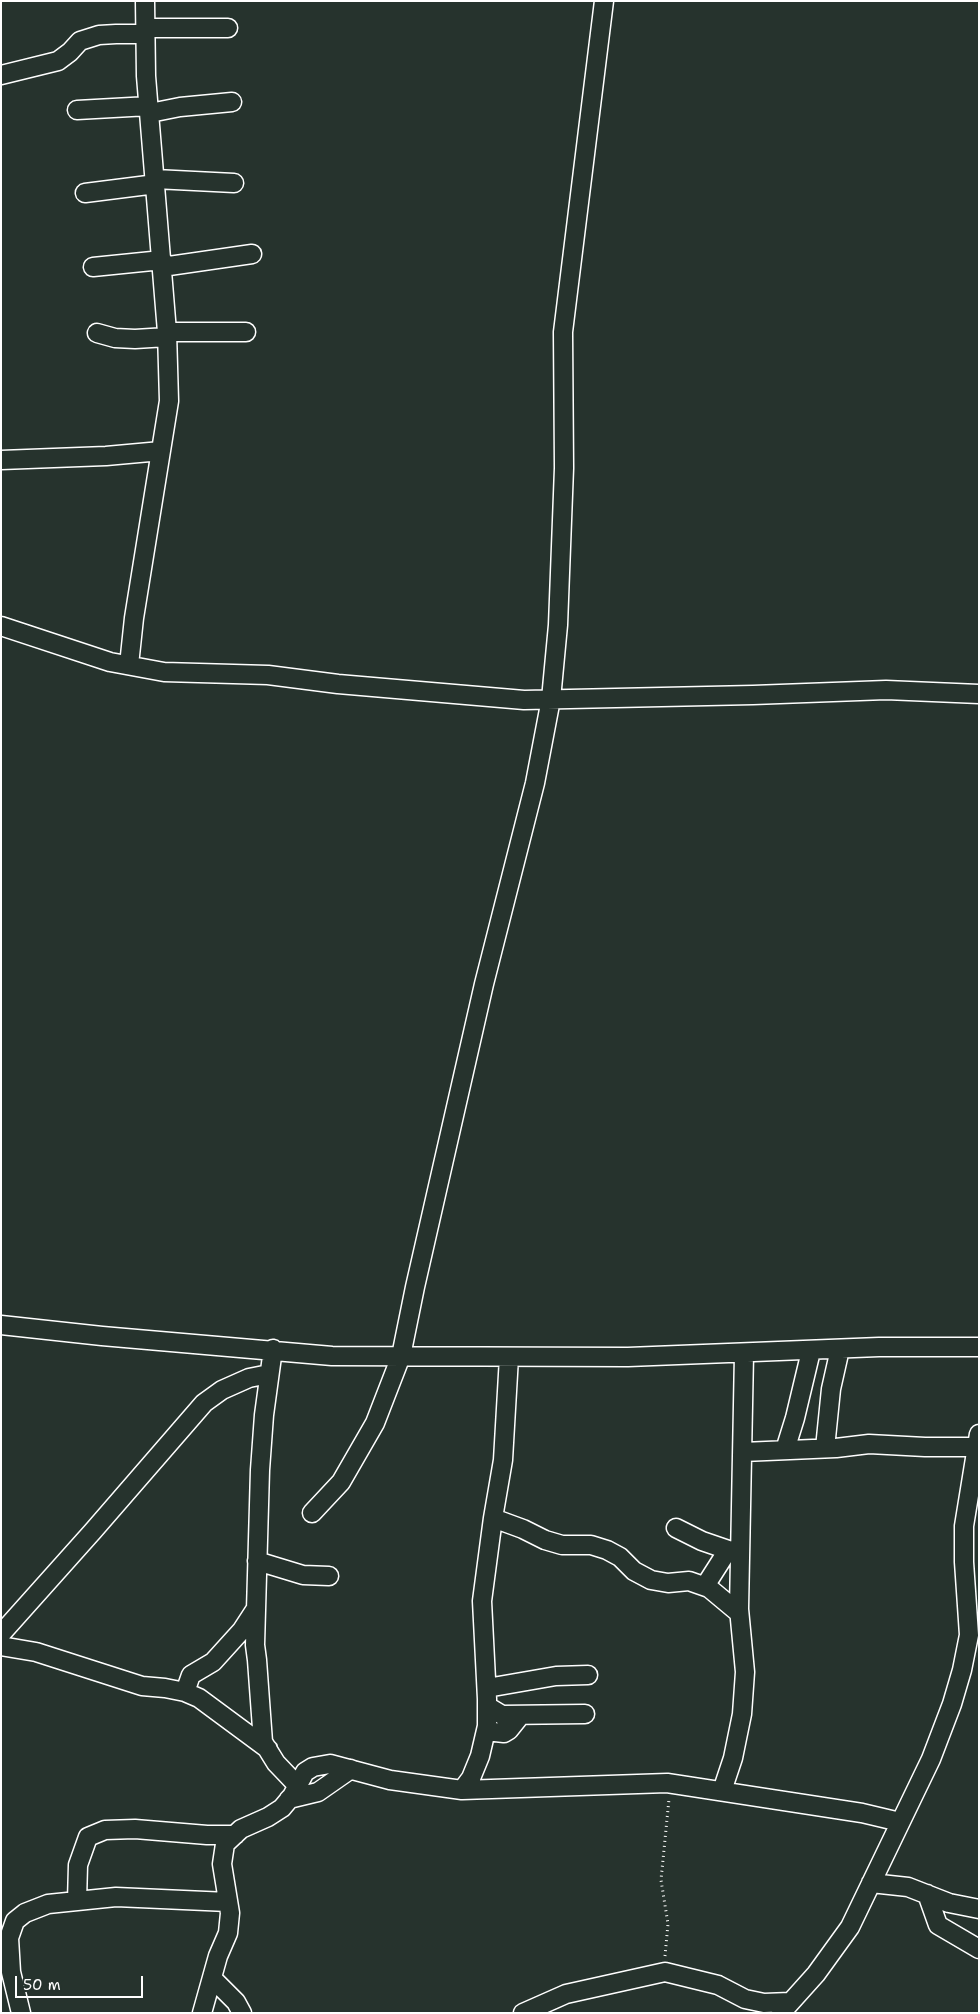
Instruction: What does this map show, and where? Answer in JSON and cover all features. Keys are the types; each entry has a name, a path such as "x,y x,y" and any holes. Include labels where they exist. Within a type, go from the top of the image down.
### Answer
{"street":[{"path":"129,665 134,618 169,401 167,334 146,76 145,1"},
{"path":"312,1513 341,1482 375,1423 401,1356 484,984 535,783 551,700 558,625 564,468 563,332 604,1"},
{"path":"1,75 58,61 80,41 99,36 146,31 228,28"},
{"path":"76,110 149,110 232,102"},
{"path":"85,193 156,182 234,183"},
{"path":"93,267 162,264 252,254"},
{"path":"97,333 115,338 135,340 167,334 246,332"},
{"path":"1,460 106,456 161,451"},
{"path":"1,626 110,662 164,672 268,674 338,684 524,700 886,690 979,694"},
{"path":"1,1325 102,1336 273,1349 332,1356 628,1357 840,1349 979,1347"},
{"path":"273,1349 263,1424 255,1645 258,1660 263,1742 293,1792"},
{"path":"825,1448 831,1388 840,1349"},
{"path":"785,1450 795,1418 811,1351"},
{"path":"722,1791 733,1758 742,1714 745,1672 734,1552 743,1452 744,1354"},
{"path":"462,1790 471,1778 480,1756 486,1731 487,1706 482,1601 503,1460 509,1357"},
{"path":"1,1634 204,1403 222,1390 249,1378 269,1374"},
{"path":"523,2013 566,1994 665,1972 718,1985 744,1998 786,2007 816,1974 850,1927 931,1759 952,1704 962,1670 968,1635 964,1526 978,1441 925,1447 869,1444 743,1452"},
{"path":"493,1518 523,1529 545,1540 562,1544 591,1544 607,1550 620,1557 634,1571 651,1580 668,1583 689,1581 705,1586 739,1613"},
{"path":"676,1528 702,1541 734,1552"},
{"path":"705,1586 734,1552"},
{"path":"257,1561 303,1576 329,1576"},
{"path":"185,1692 191,1675 213,1662 242,1630 255,1610"},
{"path":"1,1646 36,1652 142,1686 185,1692 198,1698 268,1749"},
{"path":"486,1688 556,1676 588,1675"},
{"path":"487,1706 502,1715 585,1714"},
{"path":"486,1731 504,1733 521,1715"},
{"path":"202,2013 228,1934 230,1912 222,1864 225,1844 241,1829 268,1817 282,1808 305,1772 313,1767 330,1764 390,1780 462,1790 674,1784 767,1800 862,1813 900,1822"},
{"path":"293,1792 318,1792 351,1770"},
{"path":"77,1901 78,1865 88,1837 104,1830 135,1829 235,1835"},
{"path":"871,1882 908,1887 949,1903 979,1909"},
{"path":"927,1894 938,1925 979,1949"},
{"path":"21,2013 11,1972 8,1938 15,1921 25,1913 48,1904 116,1897 228,1902"},
{"path":"212,1978 236,2002 242,2013"}],"path":[{"path":"665,1972 668,1924 661,1880 661,1866 665,1848 669,1796 674,1784"}]}
